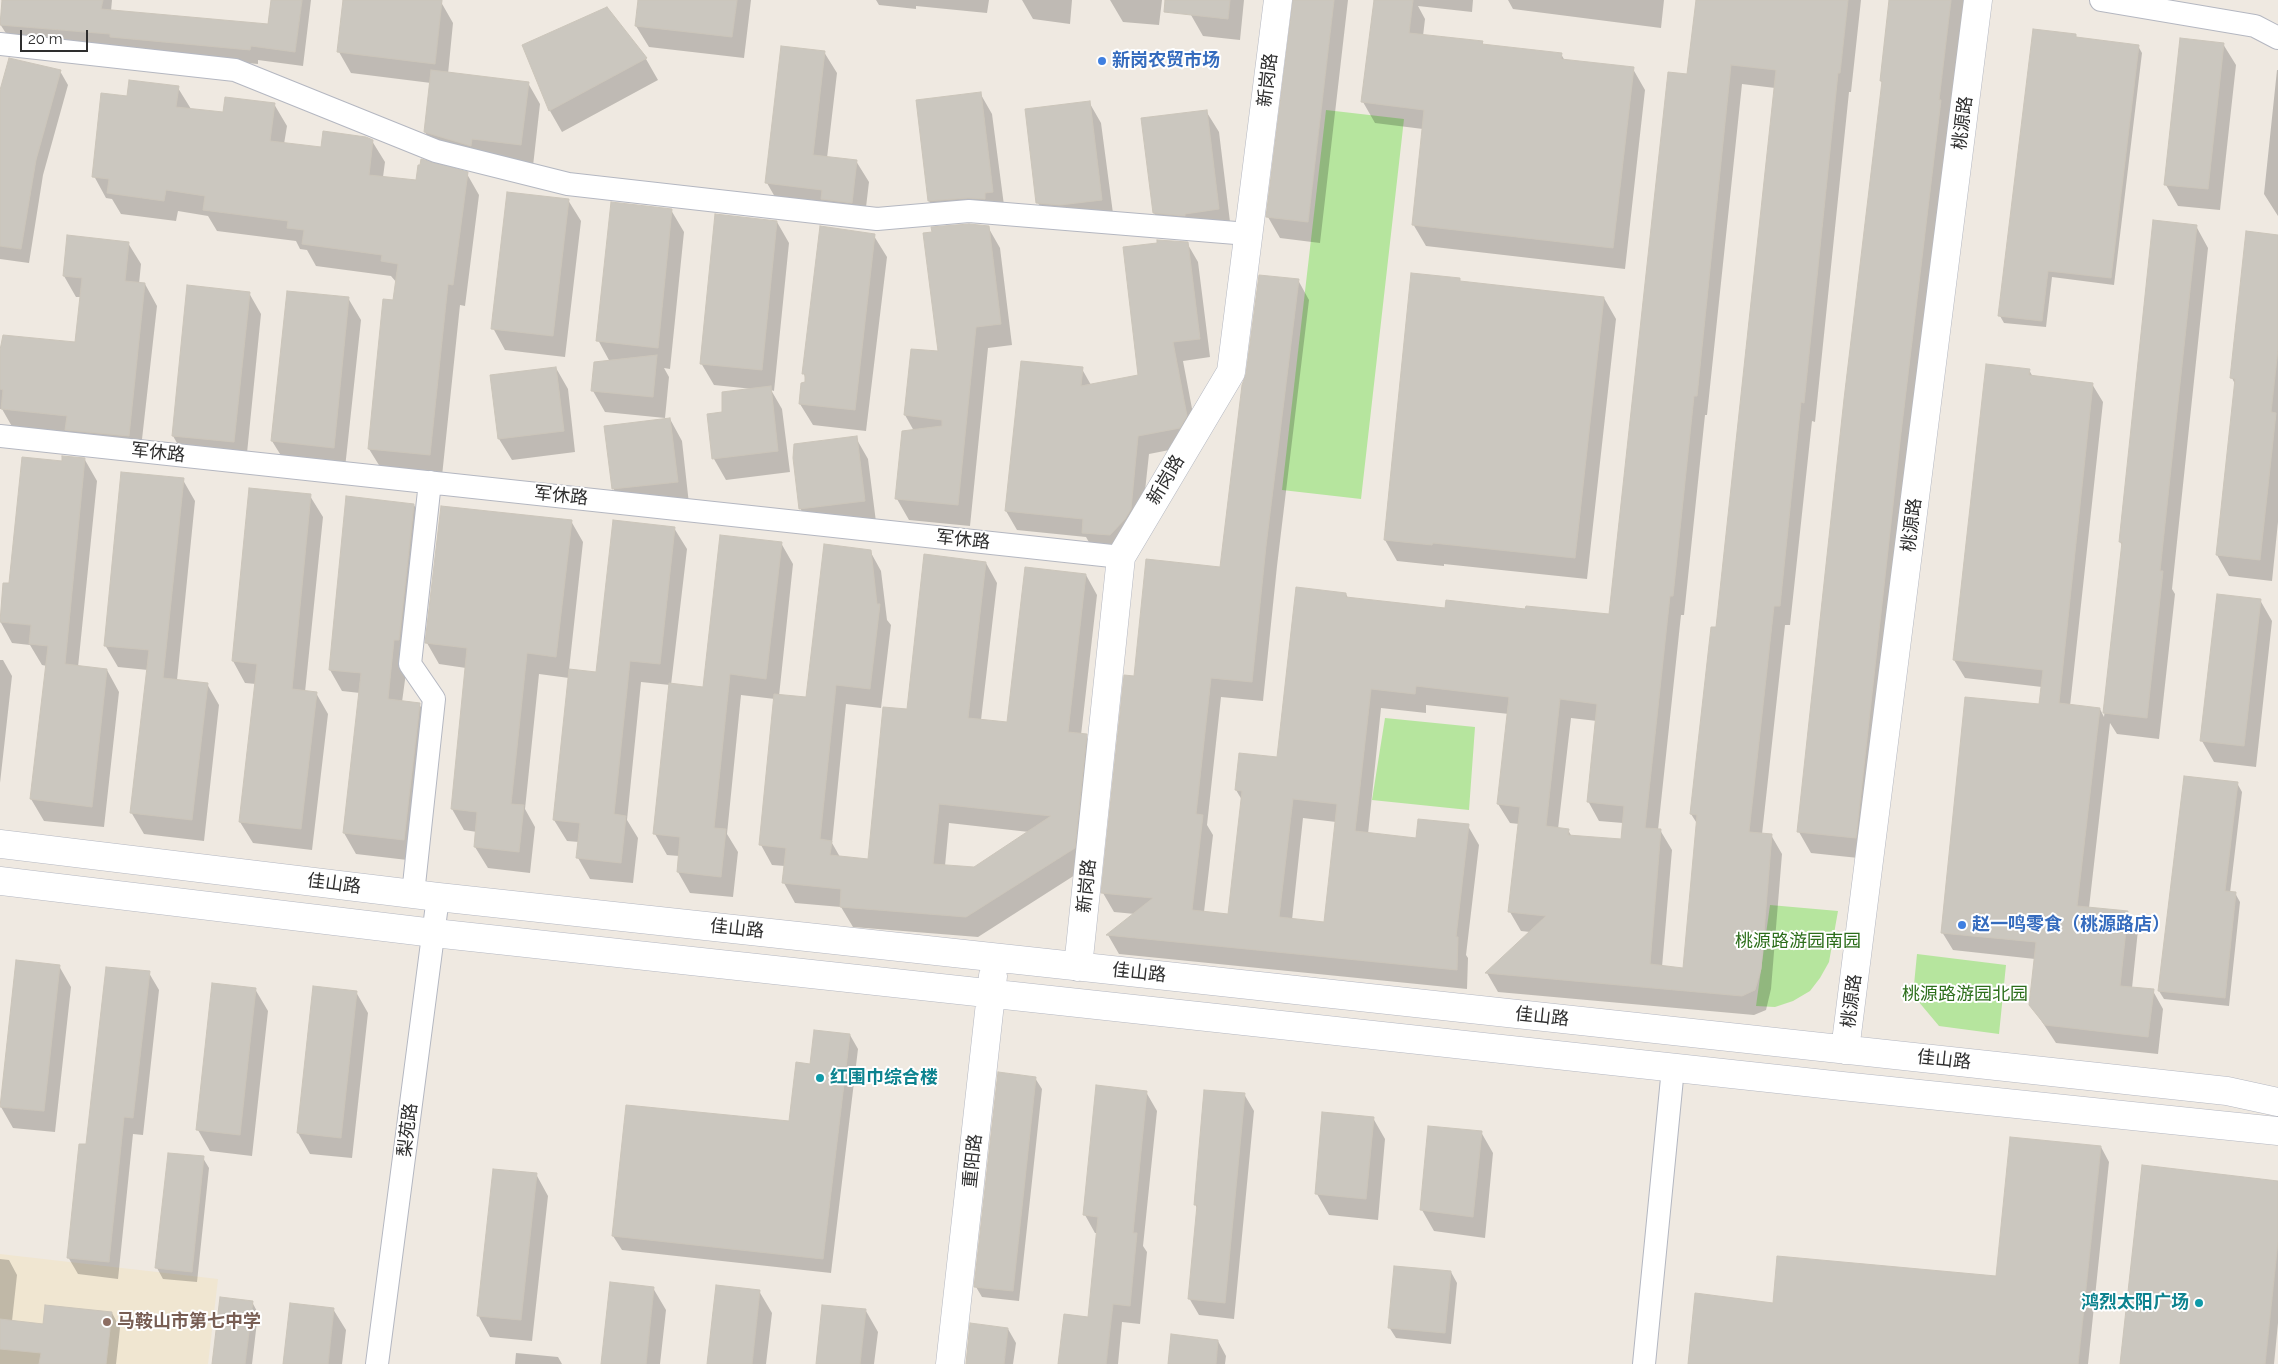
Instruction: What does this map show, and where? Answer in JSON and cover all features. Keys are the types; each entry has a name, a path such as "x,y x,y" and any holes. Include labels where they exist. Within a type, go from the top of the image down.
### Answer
{"street":[{"name":"新岗路","path":"1078,966 1121,557 1231,372 1278,0"},
{"name":"桃源路","path":"1846,1050 1978,0"},
{"path":"2101,0 2255,26 2278,38"},
{"path":"0,44 235,70 436,151 568,184 877,219 969,211 1248,234"},
{"name":"军休路","path":"0,436 1121,557"},
{"name":"梨苑路","path":"378,1364 434,933 426,895 434,699 410,664 430,482"},
{"name":"佳山路","path":"0,844 426,895 2227,1091 2278,1102"},
{"name":"佳山路","path":"0,882 434,933 2278,1132"},
{"name":"重阳路","path":"950,1364 996,958"},
{"path":"1644,1364 1673,1068"}],"shaded area":[{"name":"马鞍山市第七中学","path":"0,1254 218,1279 208,1364 0,1364"}],"green space":[{"path":"1326,110 1404,119 1361,499 1282,490"},
{"path":"1385,718 1475,727 1469,810 1372,800"},
{"name":"桃源路游园南园","path":"1770,905 1838,911 1829,962 1820,978 1810,991 1793,1001 1775,1007 1756,1006"},
{"name":"桃源路游园北园","path":"1917,954 2006,965 1999,1034 1939,1026 1913,995"}],"building":[{"path":"2,0 103,0 101,9 268,24 271,0 302,0 295,52 251,46 250,50 110,37 110,34 0,25"},
{"path":"343,0 442,0 435,64 337,52"},
{"path":"638,0 737,0 732,37 635,26"},
{"path":"1165,0 1230,0 1228,19 1164,12"},
{"path":"1293,0 1334,0 1308,222 1266,217"},
{"path":"1374,0 1413,0 1409,33 1483,41 1482,44 1562,53 1561,59 1634,67 1613,248 1412,225 1424,110 1361,102"},
{"path":"1696,0 1848,0 1840,73 1838,73 1804,403 1801,402 1780,606 1774,606 1749,832 1772,834 1761,969 1755,990 1742,996 1485,973 1546,916 1508,912 1520,807 1497,804 1509,697 1416,686 1415,694 1371,689 1355,831 1416,838 1418,819 1469,824 1456,937 1458,937 1457,970 1106,935 1153,898 1101,893 1124,675 1134,676 1146,559 1220,567 1242,385 1246,374 1259,275 1299,279 1266,546 1252,682 1211,678 1196,814 1203,815 1192,910 1228,914 1242,791 1235,790 1239,753 1277,757 1296,587 1346,593 1346,597 1445,608 1446,600 1525,609 1526,606 1609,614 1668,72 1687,74","holes":["1731,65 1776,70 1716,627 1711,627 1690,814 1697,815 1683,968 1650,964 1661,829 1645,828 1670,596 1673,596 1694,396 1697,396","1560,699 1597,704 1587,802 1624,806 1621,839 1568,835 1569,829 1546,826","1293,799 1337,804 1324,922 1279,917"]},
{"path":"1889,0 1951,0 1856,838 1797,832 1844,399 1882,81 1880,81"},
{"path":"607,7 647,58 549,111 522,45"},
{"path":"2033,29 2139,45 2111,278 2048,271 2042,321 1998,316"},
{"path":"2180,38 2224,43 2208,189 2164,185"},
{"path":"781,46 825,51 813,155 857,160 852,203 821,199 822,190 765,183"},
{"path":"9,58 61,70 36,160 21,249 0,246 0,90"},
{"path":"431,70 529,82 521,145 472,139 471,146 424,132"},
{"path":"129,80 179,86 176,107 223,112 225,97 275,103 270,141 321,147 323,131 366,137 373,140 369,175 416,180 418,165 420,165 421,159 468,172 453,285 448,284 430,455 368,449 383,299 393,300 398,264 381,261 382,255 302,244 304,230 287,228 288,221 203,210 205,196 166,190 164,201 107,193 109,179 92,177 101,93 127,96"},
{"path":"981,92 993,192 985,193 985,199 968,198 928,201 916,100"},
{"path":"1090,101 1102,200 1060,205 1036,203 1025,109"},
{"path":"1207,110 1219,209 1185,214 1185,216 1153,213 1141,118"},
{"path":"507,192 569,199 553,336 491,329"},
{"path":"611,202 672,209 658,348 596,341"},
{"path":"715,214 777,221 762,370 700,364"},
{"path":"2153,220 2197,225 2160,571 2163,571 2147,718 2103,713 2122,542 2119,542"},
{"path":"969,224 989,226 1001,324 976,327 958,505 895,499 902,431 942,426 942,420 904,415 911,349 938,351 923,233 932,232 931,227"},
{"path":"820,226 875,234 855,410 799,404 801,383 805,382 805,374 802,374"},
{"path":"2246,231 2278,235 2278,349 2271,412 2276,413 2260,560 2216,555 2235,379 2230,378"},
{"path":"67,235 129,242 125,281 145,283 129,436 65,430 67,416 1,409 3,390 0,389 0,350 3,335 75,342 82,278 63,276"},
{"path":"1157,240 1188,242 1200,339 1173,342 1187,416 1180,428 1138,436 1131,509 1125,519 1110,535 1082,533 1083,519 1005,511 1021,361 1083,367 1081,386 1138,375 1123,247 1157,243"},
{"path":"1411,273 1460,278 1460,281 1604,297 1575,558 1433,543 1432,545 1384,540"},
{"path":"187,285 250,292 234,442 172,436"},
{"path":"287,291 349,297 334,448 271,441"},
{"path":"657,355 653,397 591,391 594,362"},
{"path":"1986,364 2030,369 2029,375 2093,383 2059,703 2100,708 2077,906 2128,911 2120,986 2154,989 2148,1037 2045,1025 2029,1005 2036,942 1941,933 1965,697 2039,704 2043,670 1953,660"},
{"path":"556,367 564,431 498,439 490,375"},
{"path":"771,386 778,451 712,459 707,414 722,412 722,392"},
{"path":"670,418 678,482 612,489 604,426"},
{"path":"857,436 865,501 799,509 793,458 794,444"},
{"path":"62,456 85,458 65,664 107,669 92,807 30,799 48,646 29,644 31,625 0,622 3,583 9,583 22,457 62,461"},
{"path":"121,472 184,478 163,678 208,683 192,820 130,813 149,650 104,646"},
{"path":"249,488 311,494 292,689 317,692 301,829 239,822 257,664 232,661"},
{"path":"346,496 414,504 399,640 394,640 388,699 420,703 404,840 343,833 361,673 329,670"},
{"path":"441,506 572,520 556,657 527,653 511,804 524,805 519,852 474,847 477,812 451,809 467,648 425,643"},
{"path":"613,520 675,527 660,664 630,661 614,814 626,816 621,863 576,858 580,823 553,820 569,669 596,672"},
{"path":"720,535 782,542 766,679 730,674 714,828 726,829 721,877 677,872 680,837 653,834 669,683 703,687"},
{"path":"824,544 871,550 877,604 880,604 870,689 836,685 820,839 832,841 830,855 868,859 883,707 907,709 924,554 986,562 968,718 1007,722 1025,567 1086,574 1068,732 1087,734 1075,848 966,917 840,907 841,889 782,883 786,848 759,845 774,694 806,697","holes":["939,804 1051,816 974,867 933,864"]},
{"path":"2217,594 2261,599 2244,746 2200,741"},
{"path":"2184,776 2238,782 2225,891 2236,892 2225,998 2158,991"},
{"path":"16,960 60,965 44,1111 0,1107"},
{"path":"106,967 150,971 133,1118 124,1117 109,1262 67,1258 79,1144 86,1144"},
{"path":"212,983 256,988 240,1135 196,1130"},
{"path":"313,986 357,991 341,1138 297,1133"},
{"path":"814,1030 850,1034 823,1259 612,1236 626,1105 789,1121 796,1062 810,1064"},
{"path":"998,1072 1036,1077 1013,1291 974,1287"},
{"path":"1096,1085 1147,1091 1133,1233 1137,1233 1130,1306 1113,1304 1106,1364 1058,1364 1064,1314 1088,1317 1098,1217 1083,1215"},
{"path":"1204,1090 1245,1093 1225,1303 1188,1299 1197,1205 1194,1205"},
{"path":"1322,1112 1374,1117 1366,1199 1315,1194"},
{"path":"1428,1126 1482,1131 1473,1217 1420,1210"},
{"path":"2010,1137 2101,1146 2078,1364 1688,1364 1695,1293 1773,1303 1777,1256 1996,1276"},
{"path":"168,1153 204,1156 192,1272 155,1268"},
{"name":"鸿烈太阳广场","path":"2142,1165 2278,1181 2278,1241 2265,1364 2120,1364"},
{"path":"493,1169 537,1173 521,1320 477,1316"},
{"path":"1394,1266 1451,1271 1445,1333 1388,1328"},
{"path":"610,1282 654,1287 646,1364 601,1364"},
{"path":"716,1285 760,1290 752,1364 707,1364"},
{"path":"220,1297 253,1301 245,1364 212,1364"},
{"path":"290,1303 334,1308 328,1364 283,1364"},
{"path":"45,1305 112,1312 106,1364 39,1364 41,1353 0,1349 0,1319 43,1324"},
{"path":"822,1305 866,1309 860,1364 816,1364"},
{"path":"970,1323 1008,1328 1004,1364 966,1364"},
{"path":"1171,1334 1218,1340 1216,1364 1168,1364"}],"place":[{"name":"新岗农贸市场","path":"1102,61"},
{"name":"赵一鸣零食（桃源路店）","path":"1962,925"},
{"name":"红围巾综合楼","path":"820,1078"},
{"name":"鸿烈太阳广场","path":"2199,1303"},
{"name":"马鞍山市第七中学","path":"107,1322"}]}
